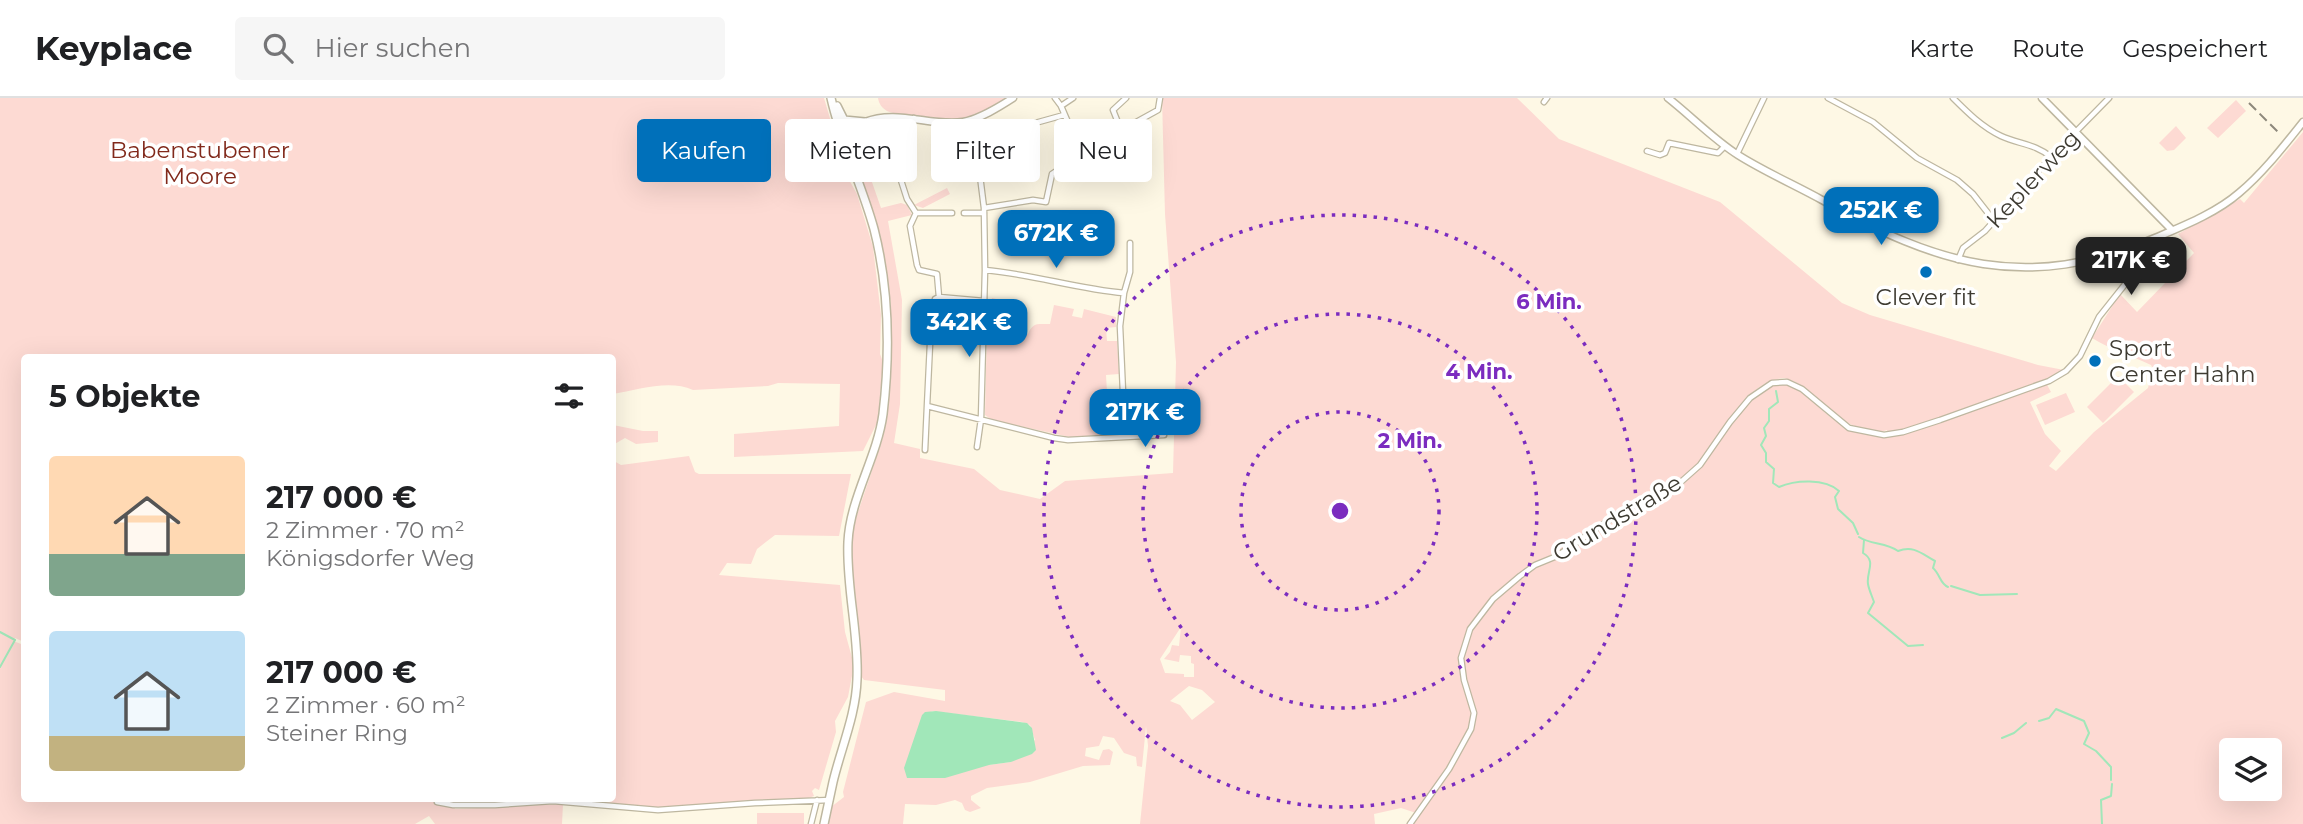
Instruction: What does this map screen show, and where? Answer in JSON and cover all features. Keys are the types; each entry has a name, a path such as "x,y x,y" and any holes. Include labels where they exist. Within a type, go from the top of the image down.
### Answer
{"main road":[{"path":"833,98 843,119"},
{"path":"833,98 837,119"},
{"path":"824,824 851,717 857,680 848,577 850,522 879,439 885,386 885,295 873,228 857,182"}],"street":[{"path":"971,119 1013,98"},
{"path":"1055,98 1066,119"},
{"path":"1061,106 1073,98"},
{"path":"1117,119 1113,110 1126,98"},
{"path":"1141,119 1158,110 1160,98"},
{"path":"1668,98 1737,154 1878,231 1925,251 1958,260 2008,266 2054,265 2096,258 2132,248 2210,212 2238,195 2273,159 2303,122"},
{"path":"1737,154 1764,98"},
{"path":"1828,98 1873,122 1917,158 1957,180 1973,194 1994,222"},
{"path":"1953,98 1989,129 2006,138 2038,147 2051,158"},
{"path":"2042,98 2172,230"},
{"name":"Keplerweg","path":"1958,260 1964,248 1994,222 2109,98"},
{"path":"1040,122 1064,115"},
{"path":"914,118 909,129 893,136 889,144 907,199 916,213"},
{"path":"878,119 931,120"},
{"path":"1647,152 1660,155 1665,153 1670,143 1718,153 1725,145"},
{"path":"964,213 1034,200 1046,202 1054,173"},
{"path":"976,447 981,419 985,270 984,210 980,182"},
{"path":"916,213 952,213"},
{"path":"916,213 910,226 917,265 919,270 937,275 939,297"},
{"path":"1125,436 1120,326 1130,272 1130,243"},
{"name":"Grundstraße","path":"1410,824 1448,769 1471,729 1474,713 1464,680 1461,658 1470,629 1493,599 1535,565 1557,556 1628,507 1682,481 1700,465 1736,414 1763,387 1778,381 1802,389 1849,428 1871,434 1894,434 1940,421 2049,381 2074,363 2083,351 2099,317 2133,272 2135,257 2132,248"},
{"path":"985,270 1002,271 1088,290 1124,293"},
{"path":"925,450 934,299 939,297 984,301"},
{"path":"927,405 1068,440 1164,435"},
{"path":"811,824 817,800"},
{"path":"565,802 658,810 830,800"},
{"path":"437,802 453,805 536,802"}],"green space":[{"name":"Babenstubener Moore","path":"0,98 824,98 830,119 785,119 785,182 850,182 857,194 873,247 881,315 880,354 883,362 878,421 863,451 734,457 734,434 839,426 840,384 778,383 768,386 693,390 664,385 616,393 616,354 21,354 21,641 15,638 13,641 21,644 21,802 573,802 453,803 455,809 563,804 562,824 435,824 429,816 415,824 0,824"},
{"path":"878,98 1008,98 967,119 925,118 893,113 880,104"},
{"path":"1162,98 1517,98 1559,139 1720,202 1842,303 1870,315 2038,365 2064,370 2045,381 2051,392 2030,402 2045,434 2061,451 2049,466 2056,471 2094,432 2148,388 2153,369 2151,365 2092,338 2120,294 2137,312 2194,253 2178,234 2240,199 2244,203 2303,132 2303,824 1413,824 1419,814 1401,808 1374,814 1375,824 1140,824 1148,746 1146,726 1142,767 1137,766 1136,757 1124,753 1114,738 1103,736 1099,746 1086,748 1085,756 1099,760 1103,750 1109,749 1113,752 1110,765 1083,766 1030,782 987,788 971,796 971,800 981,808 970,812 955,800 936,805 905,804 903,824 827,824 831,807 844,797 843,792 866,702 894,692 945,701 945,690 864,680 860,675 850,577 851,540 883,438 888,403 891,305 877,227 858,182 872,182 881,208 901,203 907,205 912,215 888,221 902,300 900,404 894,443 920,449 920,458 974,469 1000,490 1040,499 1065,481 1173,473 1176,362 1165,214","holes":["1784,378 1804,388 1841,419 1852,425 1879,432 1887,430 1887,436 1867,435 1850,429 1834,420 1808,395 1794,387 1780,384 1755,395 1734,419 1709,456 1685,480 1668,492 1667,488 1686,476 1701,461 1746,398 1770,381","1181,627 1179,646 1172,645 1164,659 1179,662 1180,655 1191,656 1194,677 1165,673 1160,659","1189,686 1202,690 1215,702 1192,720 1180,705 1170,701","931,711 1030,725 1035,740 1011,762 989,765"]},
{"path":"2236,100 2246,111 2218,138 2207,128"},
{"path":"2176,126 2186,138 2174,150 2167,151 2159,143"},
{"path":"947,188 950,194 923,208 914,205"},
{"path":"992,298 1004,301 999,317 988,314"},
{"path":"1054,305 1074,309 1072,316 1082,318 1084,309 1116,317 1116,327 1106,328 1107,341 1117,341 1119,374 1106,375 1107,392 1120,392 1120,434 1070,437 992,420 985,415 987,326 1017,336 1028,334 1036,325 1050,324"},
{"path":"2118,376 2134,392 2103,423 2087,407"},
{"path":"2066,393 2075,412 2045,425 2036,405"},
{"path":"616,426 658,431 658,442 636,444 625,438 616,443"},
{"path":"689,456 695,472 699,474 851,474 839,536 775,535 757,549 751,564 727,563 719,575 840,585 845,632 854,665 848,697 835,721 836,732 819,790 815,788 812,791 814,796 806,799 753,800 658,809 573,802 616,802 616,462 621,465"},
{"path":"757,813 804,813 804,824 757,824"}],"shaded area":[{"path":"936,711 1027,723 1032,728 1036,750 1011,762 989,765 945,778 907,778 904,768 922,715"}],"waterway":[{"path":"1776,391 1778,402 1769,409 1769,421 1764,428 1766,436 1761,445 1766,453 1766,462 1774,469 1773,483 1779,487 1793,483 1818,482 1833,487 1839,491 1835,497 1838,509 1853,523 1858,534"},
{"path":"1859,537 1898,551 1909,549 1922,553 1935,561 1933,568 1948,587"},
{"path":"1864,540 1863,553 1870,563 1868,584 1874,602 1868,613 1908,646 1923,645"},
{"path":"1951,586 1980,595 2017,594"},
{"path":"0,632 15,640 0,667"},
{"path":"2039,721 2049,718 2056,709 2084,721 2089,733 2084,744 2096,751 2111,767 2111,780"},
{"path":"2002,738 2014,733 2026,723"},
{"path":"2102,824 2101,800 2111,796 2112,784"}],"railway":[{"path":"2249,103 2279,133"}],"place":[{"name":"Clever fit","path":"1926,272"},
{"name":"Sport Center Hahn","path":"2095,361"}]}
